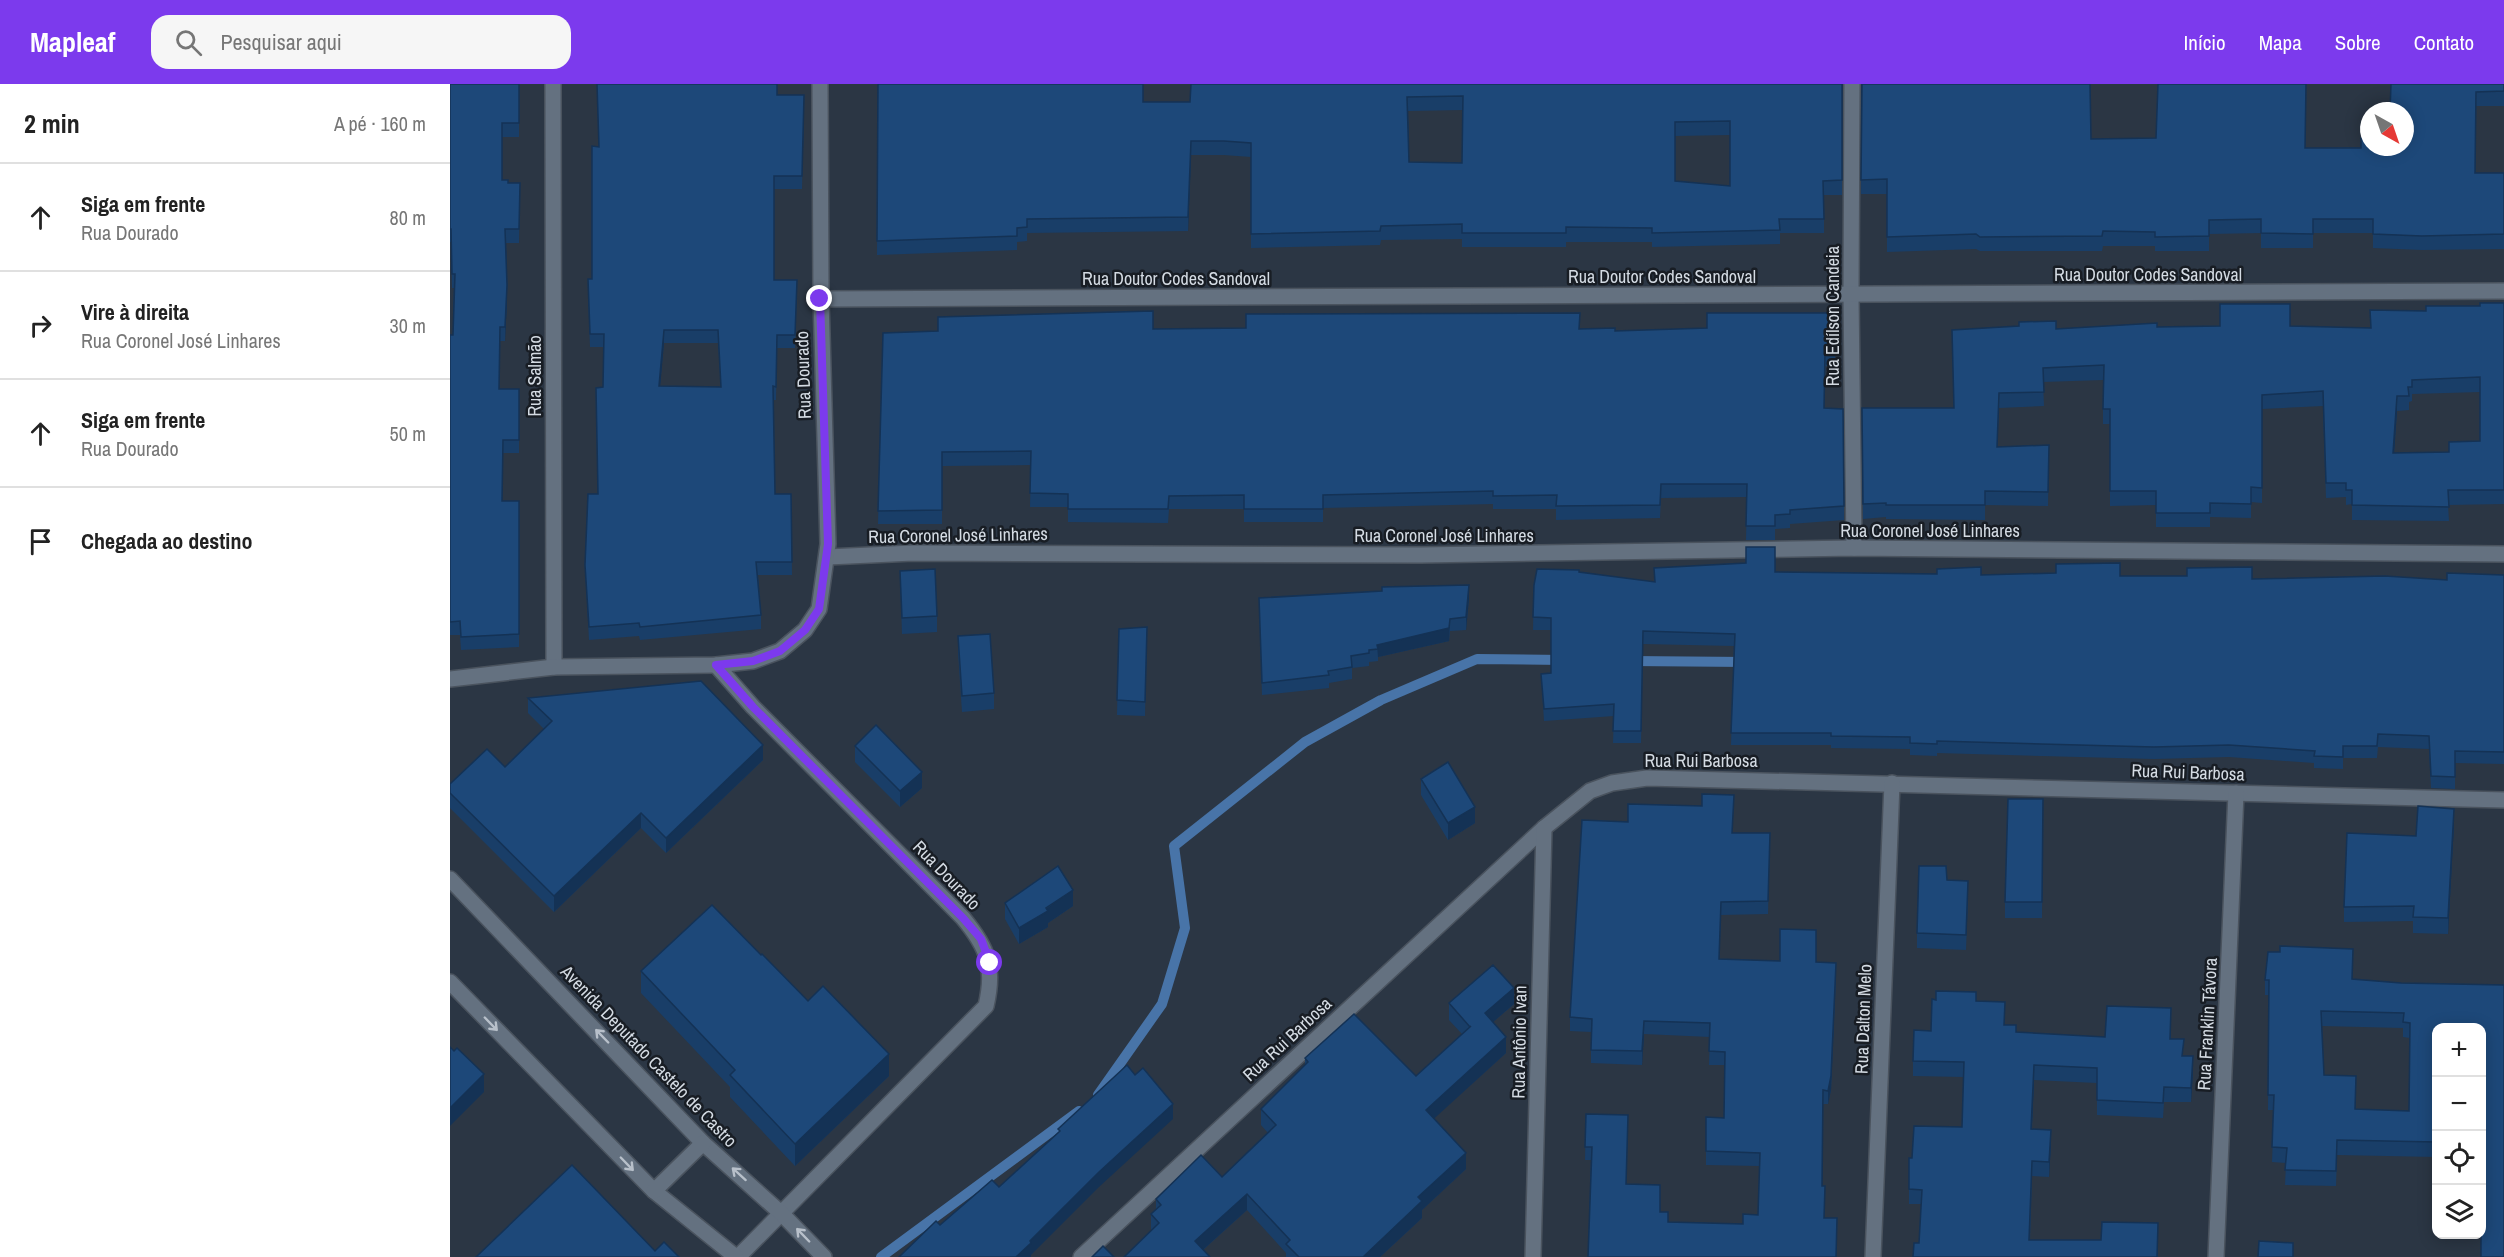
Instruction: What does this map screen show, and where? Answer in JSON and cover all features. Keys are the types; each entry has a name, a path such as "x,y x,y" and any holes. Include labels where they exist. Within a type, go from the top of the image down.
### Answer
{"street":[{"name":"Rua Salmão","path":"553,84 554,667"},
{"name":"Rua Dourado","path":"820,84 820,299 828,557"},
{"name":"Rua Edílson Candeia","path":"1852,84 1851,295 1854,548"},
{"name":"Rua Doutor Codes Sandoval","path":"820,299 2504,291"},
{"name":"Rua Coronel José Linhares","path":"828,557 913,553 1421,555 1854,548 2504,554"},
{"path":"450,679 554,667 716,665 753,661 780,651 805,630 819,609 828,557"},
{"name":"Rua Dourado","path":"716,665 753,707 963,918 981,939 990,963 991,986 986,1006 737,1257"},
{"name":"Rua Rui Barbosa","path":"1082,1257 1544,828 1590,791 1612,783 1647,778 2504,800"},
{"name":"Rua Dalton Melo","path":"1874,1257 1892,783"},
{"name":"Rua Franklin Távora","path":"2216,1257 2236,793"},
{"name":"Rua Antônio Ivan","path":"1533,1257 1544,828"},
{"name":"Avenida Deputado Castelo de Castro","path":"450,879 704,1143 782,1214 824,1257"},
{"path":"450,982 654,1191 737,1257"},
{"path":"654,1191 704,1143"}],"building":[{"path":"450,84 519,84 519,123 502,123 502,180 508,180 508,183 520,183 519,229 505,229 507,285 505,327 500,327 499,389 519,389 519,440 503,440 502,501 519,501 519,634 461,637 460,621 450,622 450,335 453,335 455,274 452,274 450,229"},
{"path":"597,84 777,84 777,95 804,95 802,176 774,176 774,280 797,280 795,335 777,335 776,387 773,386 775,494 791,494 792,562 756,562 761,615 640,627 639,623 589,627 585,565 588,494 598,494 596,388 603,387 604,334 590,334 588,279 592,279 592,146 599,147","holes":["664,330 718,330 721,387 659,386"]},
{"path":"878,84 1143,84 1143,102 1190,102 1191,84 1842,84 1842,180 1823,181 1824,219 1779,219 1780,230 1652,233 1652,228 1566,227 1566,233 1462,233 1462,224 1381,226 1380,231 1251,234 1251,143 1191,141 1188,217 1027,219 1027,227 1017,228 1017,236 877,241","holes":["1463,96 1462,163 1409,162 1407,97","1730,121 1730,186 1675,181 1675,122"]},
{"path":"1862,84 2090,84 2091,139 2156,138 2158,84 2306,84 2305,148 2360,148 2360,156 2414,156 2414,102 2390,102 2391,84 2504,84 2504,91 2476,92 2475,173 2504,173 2504,234 2422,236 2373,234 2373,219 2313,219 2313,234 2261,233 2261,219 2209,220 2209,236 2155,237 2155,232 2103,231 2102,236 1980,237 1976,234 1887,237 1887,179 1861,180"},
{"path":"2480,303 2504,303 2504,490 2448,490 2449,507 2352,505 2352,490 2346,490 2346,483 2326,483 2323,391 2262,395 2262,488 2251,487 2251,504 2210,503 2210,513 2156,513 2156,491 2110,491 2110,409 2103,409 2104,365 2043,368 2044,392 1999,393 1997,447 2049,445 2048,492 1985,491 1985,505 1863,504 1862,408 1954,408 1952,330 2019,326 2019,322 2056,321 2056,329 2157,323 2157,327 2220,326 2220,304 2290,304 2290,326 2371,328 2370,310 2426,311 2426,306 2480,306","holes":["2480,377 2480,441 2449,442 2449,452 2393,453 2397,396 2409,396 2408,387 2412,387 2412,380"]},
{"path":"1153,311 1153,329 1246,328 1246,314 1580,313 1579,329 1615,328 1615,331 1707,328 1707,313 1836,313 1835,352 1825,352 1824,408 1843,409 1844,506 1790,510 1790,514 1775,515 1775,526 1746,526 1747,484 1661,484 1660,505 1556,506 1557,495 1493,496 1493,491 1323,495 1323,509 1244,509 1244,495 1169,496 1168,509 1068,509 1068,494 1030,493 1031,451 942,452 942,510 878,511 883,333 938,331 938,317"},
{"path":"1746,547 1775,547 1775,572 1937,574 1937,569 1981,567 1981,575 2056,573 2056,564 2120,563 2120,576 2187,576 2187,568 2252,567 2252,579 2385,576 2447,580 2447,573 2504,575 2504,752 2455,751 2455,777 2431,776 2429,736 2378,734 2377,746 2343,746 2343,757 2314,756 2315,751 2229,745 2154,747 1937,741 1937,744 1910,743 1910,737 1831,736 1831,733 1731,733 1735,634 1643,631 1641,731 1613,731 1614,704 1544,709 1541,674 1551,673 1551,618 1533,617 1537,569 1579,570 1579,572 1655,582 1654,568 1746,563"},
{"path":"935,569 937,616 902,618 900,571"},
{"path":"1469,585 1466,617 1450,619 1449,628 1377,645 1378,649 1369,650 1369,653 1351,656 1352,667 1328,671 1329,675 1262,683 1259,598 1382,591 1382,587"},
{"path":"1147,627 1145,702 1117,700 1119,629"},
{"path":"990,634 994,693 962,696 958,636"},
{"path":"701,681 763,745 666,838 641,813 554,896 450,793 450,784 487,749 505,767 552,721 528,698"},
{"path":"876,725 922,772 900,791 855,746"},
{"path":"1448,762 1475,807 1448,823 1421,779"},
{"path":"1702,794 1734,795 1732,833 1770,833 1768,901 1721,902 1719,959 1780,961 1780,929 1816,930 1816,962 1836,963 1831,1076 1828,1091 1823,1090 1822,1186 1825,1186 1824,1218 1837,1218 1836,1257 1588,1257 1592,1147 1585,1147 1586,1114 1628,1115 1626,1184 1660,1185 1660,1212 1668,1212 1668,1222 1743,1224 1743,1214 1758,1215 1760,1153 1706,1151 1706,1117 1724,1118 1725,1052 1709,1051 1710,1023 1644,1021 1642,1051 1591,1050 1592,1019 1570,1017 1582,820 1628,822 1628,804 1702,806"},
{"path":"2008,799 2043,799 2042,902 2005,902"},
{"path":"2418,806 2454,809 2448,918 2413,917 2414,906 2344,907 2347,833 2416,836"},
{"path":"1058,866 1073,890 1046,908 1048,911 1019,928 1005,903"},
{"path":"1919,866 1946,866 1947,880 1968,881 1966,935 1917,933"},
{"path":"712,905 808,1001 823,986 889,1054 795,1144 730,1075 735,1070 641,971"},
{"path":"2280,946 2353,949 2352,979 2401,983 2504,985 2504,1257 2481,1257 2481,1239 2486,1239 2486,1023 2432,1023 2432,1142 2337,1140 2336,1171 2285,1170 2287,1148 2272,1147 2274,1095 2268,1095 2269,980 2265,980 2268,952 2280,952","holes":["2321,1011 2404,1013 2403,1022 2410,1023 2409,1111 2355,1109 2356,1076 2324,1075"]},
{"path":"1493,965 1514,988 1485,1013 1506,1037 1426,1110 1466,1153 1418,1197 1422,1201 1363,1257 1299,1257 1286,1244 1290,1240 1247,1194 1195,1241 1210,1257 1124,1257 1159,1223 1151,1214 1161,1205 1156,1199 1201,1155 1222,1177 1276,1125 1261,1109 1308,1062 1305,1058 1354,1014 1416,1076 1470,1027 1449,1003"},
{"path":"1936,991 1976,992 1976,1001 2005,1002 2004,1025 2016,1025 2016,1032 2105,1037 2107,1006 2171,1008 2170,1039 2184,1039 2182,1056 2193,1056 2191,1088 2164,1087 2163,1103 2097,1100 2097,1068 2034,1065 2031,1129 2051,1130 2049,1162 2032,1161 2029,1240 2101,1240 2102,1222 2158,1223 2157,1257 1913,1257 1914,1243 1919,1243 1922,1190 1909,1189 1909,1158 1912,1158 1914,1126 1962,1127 1964,1062 1913,1061 1914,1030 1931,1031 1932,999 1936,1000"},
{"path":"450,1047 454,1051 457,1048 484,1074 450,1108"},
{"path":"1127,1065 1135,1075 1143,1068 1173,1104 1099,1172 1016,1257 899,1257 936,1221 940,1225 992,1180 999,1187"},
{"path":"572,1165 655,1251 664,1242 679,1257 476,1257"},
{"path":"2259,1241 2293,1243 2293,1257 2258,1257"},
{"path":"1103,1246 1114,1257 1092,1257"}],"waterway":[{"path":"1098,1095 1162,1004 1185,928 1174,846 1305,742 1381,700 1477,659 1564,660"},
{"path":"1630,661 1747,662"},
{"path":"881,1257 1079,1111"}],"route":[{"path":"820,299 828,557 819,609 805,630 780,651 753,661 716,665 753,707 963,918 981,939 990,963"}]}
